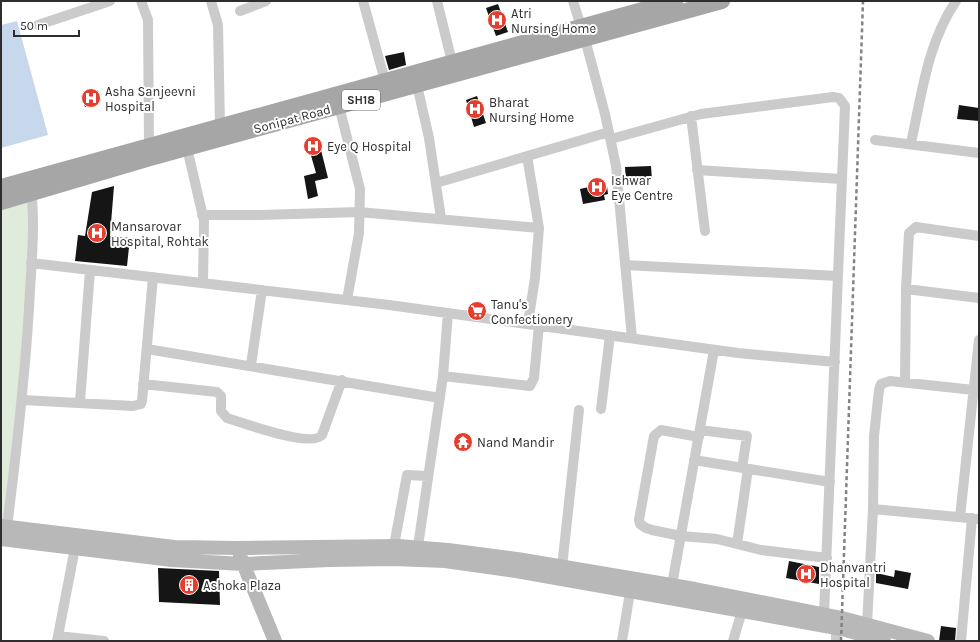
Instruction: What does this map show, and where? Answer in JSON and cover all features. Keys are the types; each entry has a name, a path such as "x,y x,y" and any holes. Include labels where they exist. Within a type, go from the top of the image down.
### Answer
{"main road":[{"name":"Sonipat Road","path":"1,187 31,186 187,148 417,85 583,33 676,1"},
{"name":"Sonipat Road","path":"1,202 31,186 150,145 452,62 722,1"},
{"path":"3,531 75,548 172,560 248,564 417,554"},
{"path":"3,531 174,547 250,548 394,546 445,562 481,560 562,567 836,635 884,641"},
{"path":"236,548 248,564 260,586 282,641"},
{"path":"250,548 248,564 275,641"},
{"path":"481,560 631,585 672,585 824,614 928,641"}],"street":[{"path":"38,24 110,1"},
{"path":"141,1 148,20 150,145"},
{"path":"211,1 218,25 220,126"},
{"path":"240,11 266,1"},
{"path":"363,1 385,81"},
{"path":"437,1 452,62"},
{"path":"573,1 610,135 616,166 632,338"},
{"path":"911,144 930,51 943,22 956,1"},
{"path":"417,85 429,138 441,218"},
{"path":"436,183 527,156 691,116 828,97 839,98 845,106 824,614"},
{"path":"339,106 360,189 359,233 347,300"},
{"path":"691,116 705,231"},
{"path":"875,140 979,153"},
{"path":"187,148 202,214 203,283"},
{"path":"527,156 539,228 535,278 528,323"},
{"path":"697,170 841,179"},
{"path":"3,531 23,400 31,263 31,186"},
{"path":"202,214 260,216 359,212 441,218 539,228"},
{"path":"905,381 907,249 909,233 916,227 979,236"},
{"path":"31,263 528,323 714,350 835,362"},
{"path":"625,265 838,276"},
{"path":"80,402 90,270"},
{"path":"23,400 137,405 142,401 153,277"},
{"path":"906,289 979,298"},
{"path":"250,365 262,290"},
{"path":"417,554 443,376 448,313"},
{"path":"443,376 530,386 534,378 539,325"},
{"path":"601,410 610,335"},
{"path":"960,517 975,422 974,390 979,347"},
{"path":"147,349 342,380 440,398"},
{"path":"672,585 714,350"},
{"path":"144,384 217,392 221,396 221,411 227,418 289,436 313,440 322,435 342,380"},
{"path":"867,624 873,509 874,436 878,390 881,384 886,382 905,381 974,390"},
{"path":"562,567 579,410"},
{"path":"736,544 745,468 747,436 661,430 654,436 652,442 639,520 640,524 652,530 681,536 718,539 736,544 761,550 827,558"},
{"path":"694,460 830,482"},
{"path":"394,546 407,475 428,476"},
{"path":"873,509 975,519 961,641"},
{"path":"75,548 58,638 104,641"},
{"path":"622,641 631,585"},
{"path":"733,641 742,611"}],"green space":[{"path":"30,190 31,263 5,526 1,526 1,198"}],"water":[{"path":"17,21 48,135 1,148 1,25"}],"building":[{"path":"498,4 508,32 496,36 486,8"},
{"path":"404,52 406,65 389,70 385,56"},
{"path":"97,90 101,100 85,107 81,96"},
{"path":"477,96 486,123 474,127 466,100"},
{"path":"959,105 979,108 979,121 957,119"},
{"path":"319,142 328,178 315,181 318,196 308,199 304,176 316,173 308,145"},
{"path":"651,166 652,180 626,182 625,167"},
{"path":"602,184 603,187 607,186 608,194 604,195 605,200 583,204 580,189"},
{"path":"114,186 110,236 130,238 127,266 75,261 78,235 85,236 92,192"},
{"path":"789,561 819,567 819,584 786,578"},
{"name":"Ashoka Plaza","path":"158,568 219,571 220,605 159,602"},
{"path":"895,570 911,573 908,589 876,583 876,573 894,577"},
{"path":"941,626 956,628 955,641 939,641"}],"railway":[{"path":"841,641 863,1"}],"place":[{"name":"Atri Nursing Home","path":"497,20"},
{"name":"Asha Sanjeevni Hospital","path":"91,98"},
{"name":"Bharat Nursing Home","path":"475,109"},
{"name":"Eye Q Hospital","path":"313,146"},
{"name":"Ishwar Eye Centre","path":"597,187"},
{"name":"Mansarovar Hospital, Rohtak","path":"97,233"},
{"name":"Tanu's Confectionery","path":"477,311"},
{"name":"Nand Mandir","path":"463,442"},
{"name":"Dhanvantri Hospital","path":"806,574"},
{"name":"Ashoka Plaza","path":"189,585"}]}
